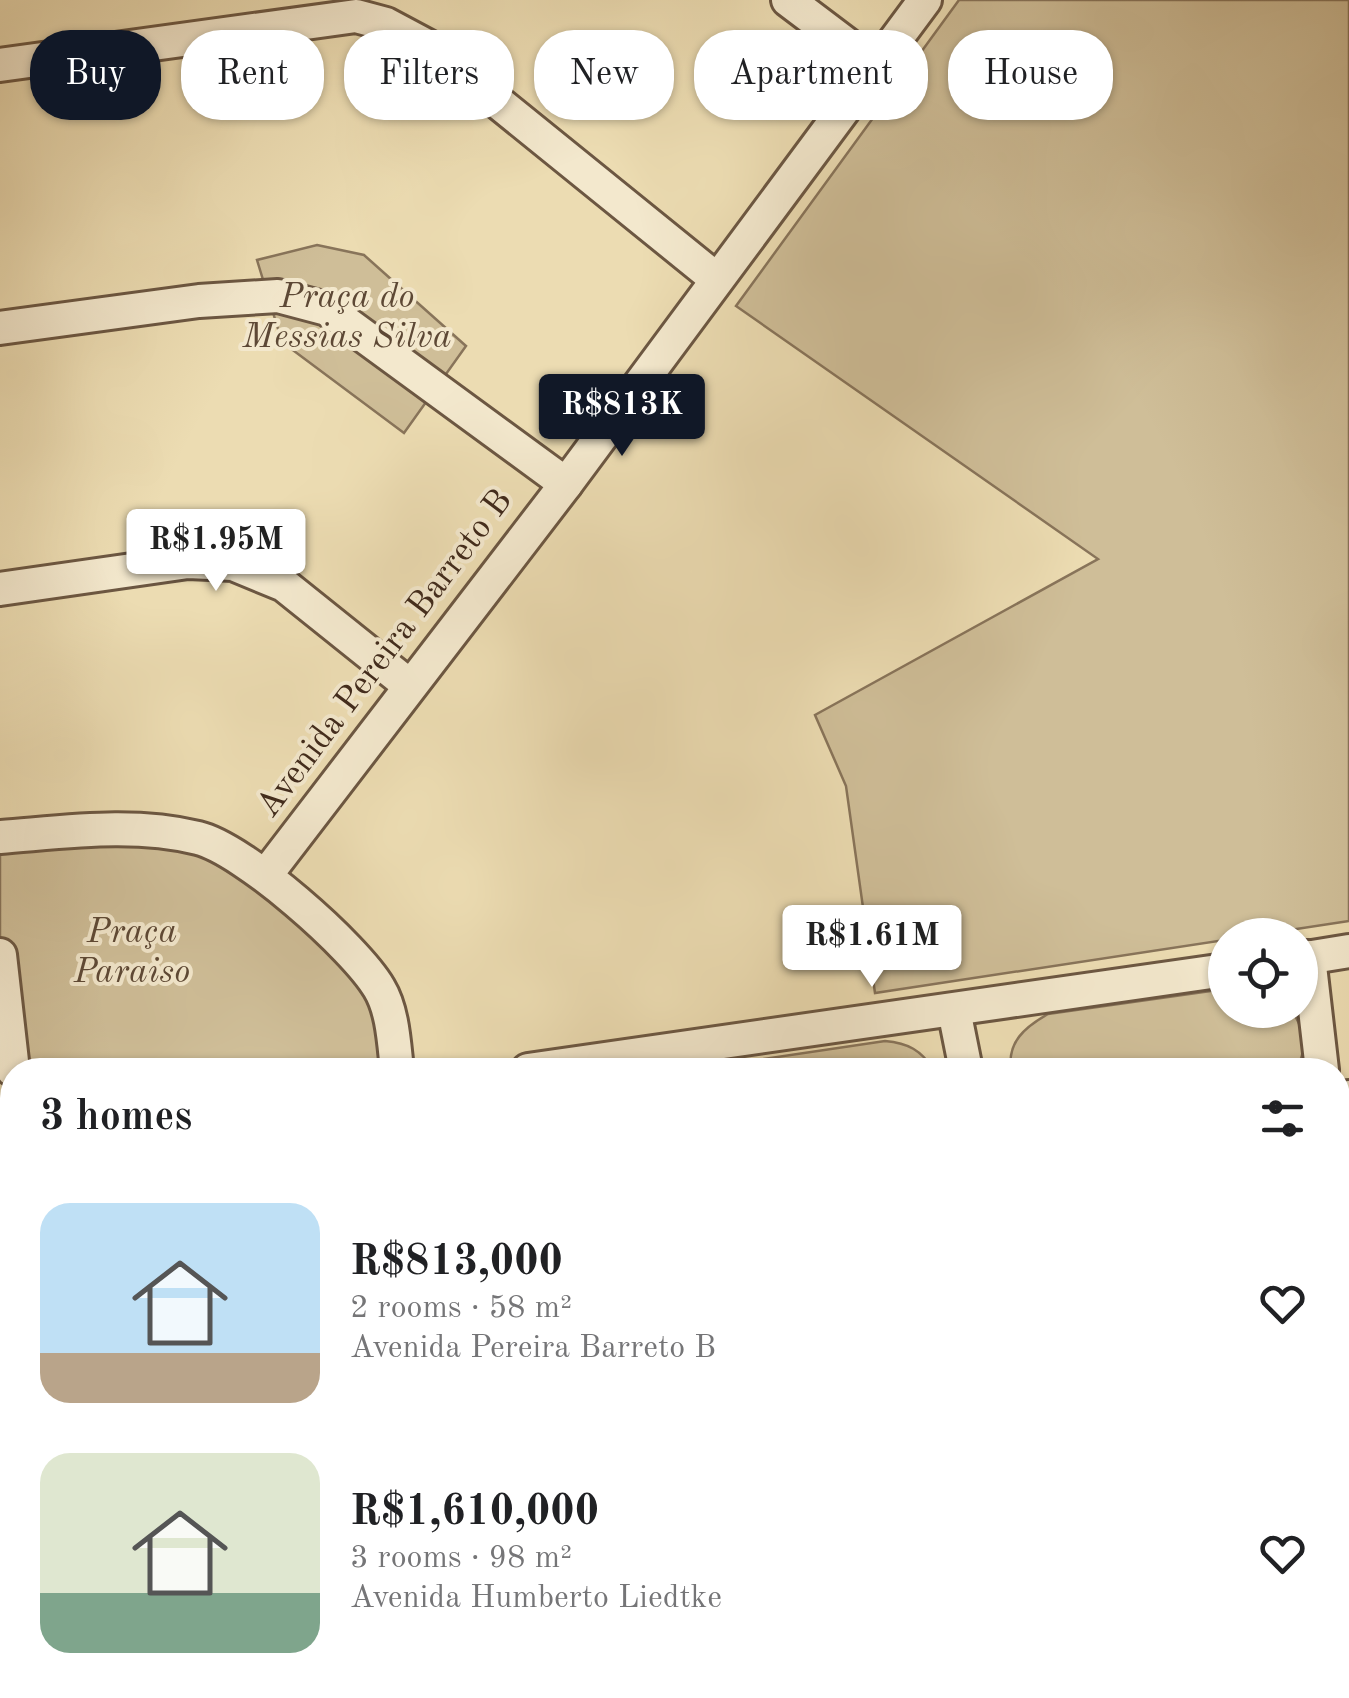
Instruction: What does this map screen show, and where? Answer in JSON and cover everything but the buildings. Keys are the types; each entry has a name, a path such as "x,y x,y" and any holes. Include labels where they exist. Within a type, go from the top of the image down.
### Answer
{"street":[{"path":"788,0 828,30"},
{"name":"Avenida Pereira Barreto B","path":"901,30 925,0"},
{"path":"0,65 356,16 386,24 432,48 715,278"},
{"name":"Avenida Pereira Barreto B","path":"266,875 566,484 833,120"},
{"path":"0,328 200,301 278,296 327,310 566,484"},
{"path":"0,590 188,562 233,564 284,585 410,686"},
{"path":"0,837 138,828 203,838 266,875 353,956 380,990 392,1028 396,1058"},
{"path":"1318,956 1349,951"},
{"path":"0,956 13,1058"},
{"path":"616,1058 1208,973"},
{"path":"954,1010 964,1058"},
{"path":"1316,1028 1320,1058"}],"green space":[{"path":"959,0 1349,0 1349,921 1318,926 1318,918 1208,918 1208,943 875,993 846,786 815,715 1098,559 736,306 872,120 928,120 928,43"},
{"name":"Praça do Messias Silva","path":"317,245 364,255 466,346 404,433 282,342 257,260"},
{"name":"Praça Paraiso","path":"0,837 203,838 353,956 392,1058 12,1058 0,955"},
{"path":"1208,991 1208,1028 1300,1028 1302,1054 1300,1058 1010,1058 1019,1036 1048,1014"},
{"path":"885,1041 913,1049 925,1058 770,1058"}]}
